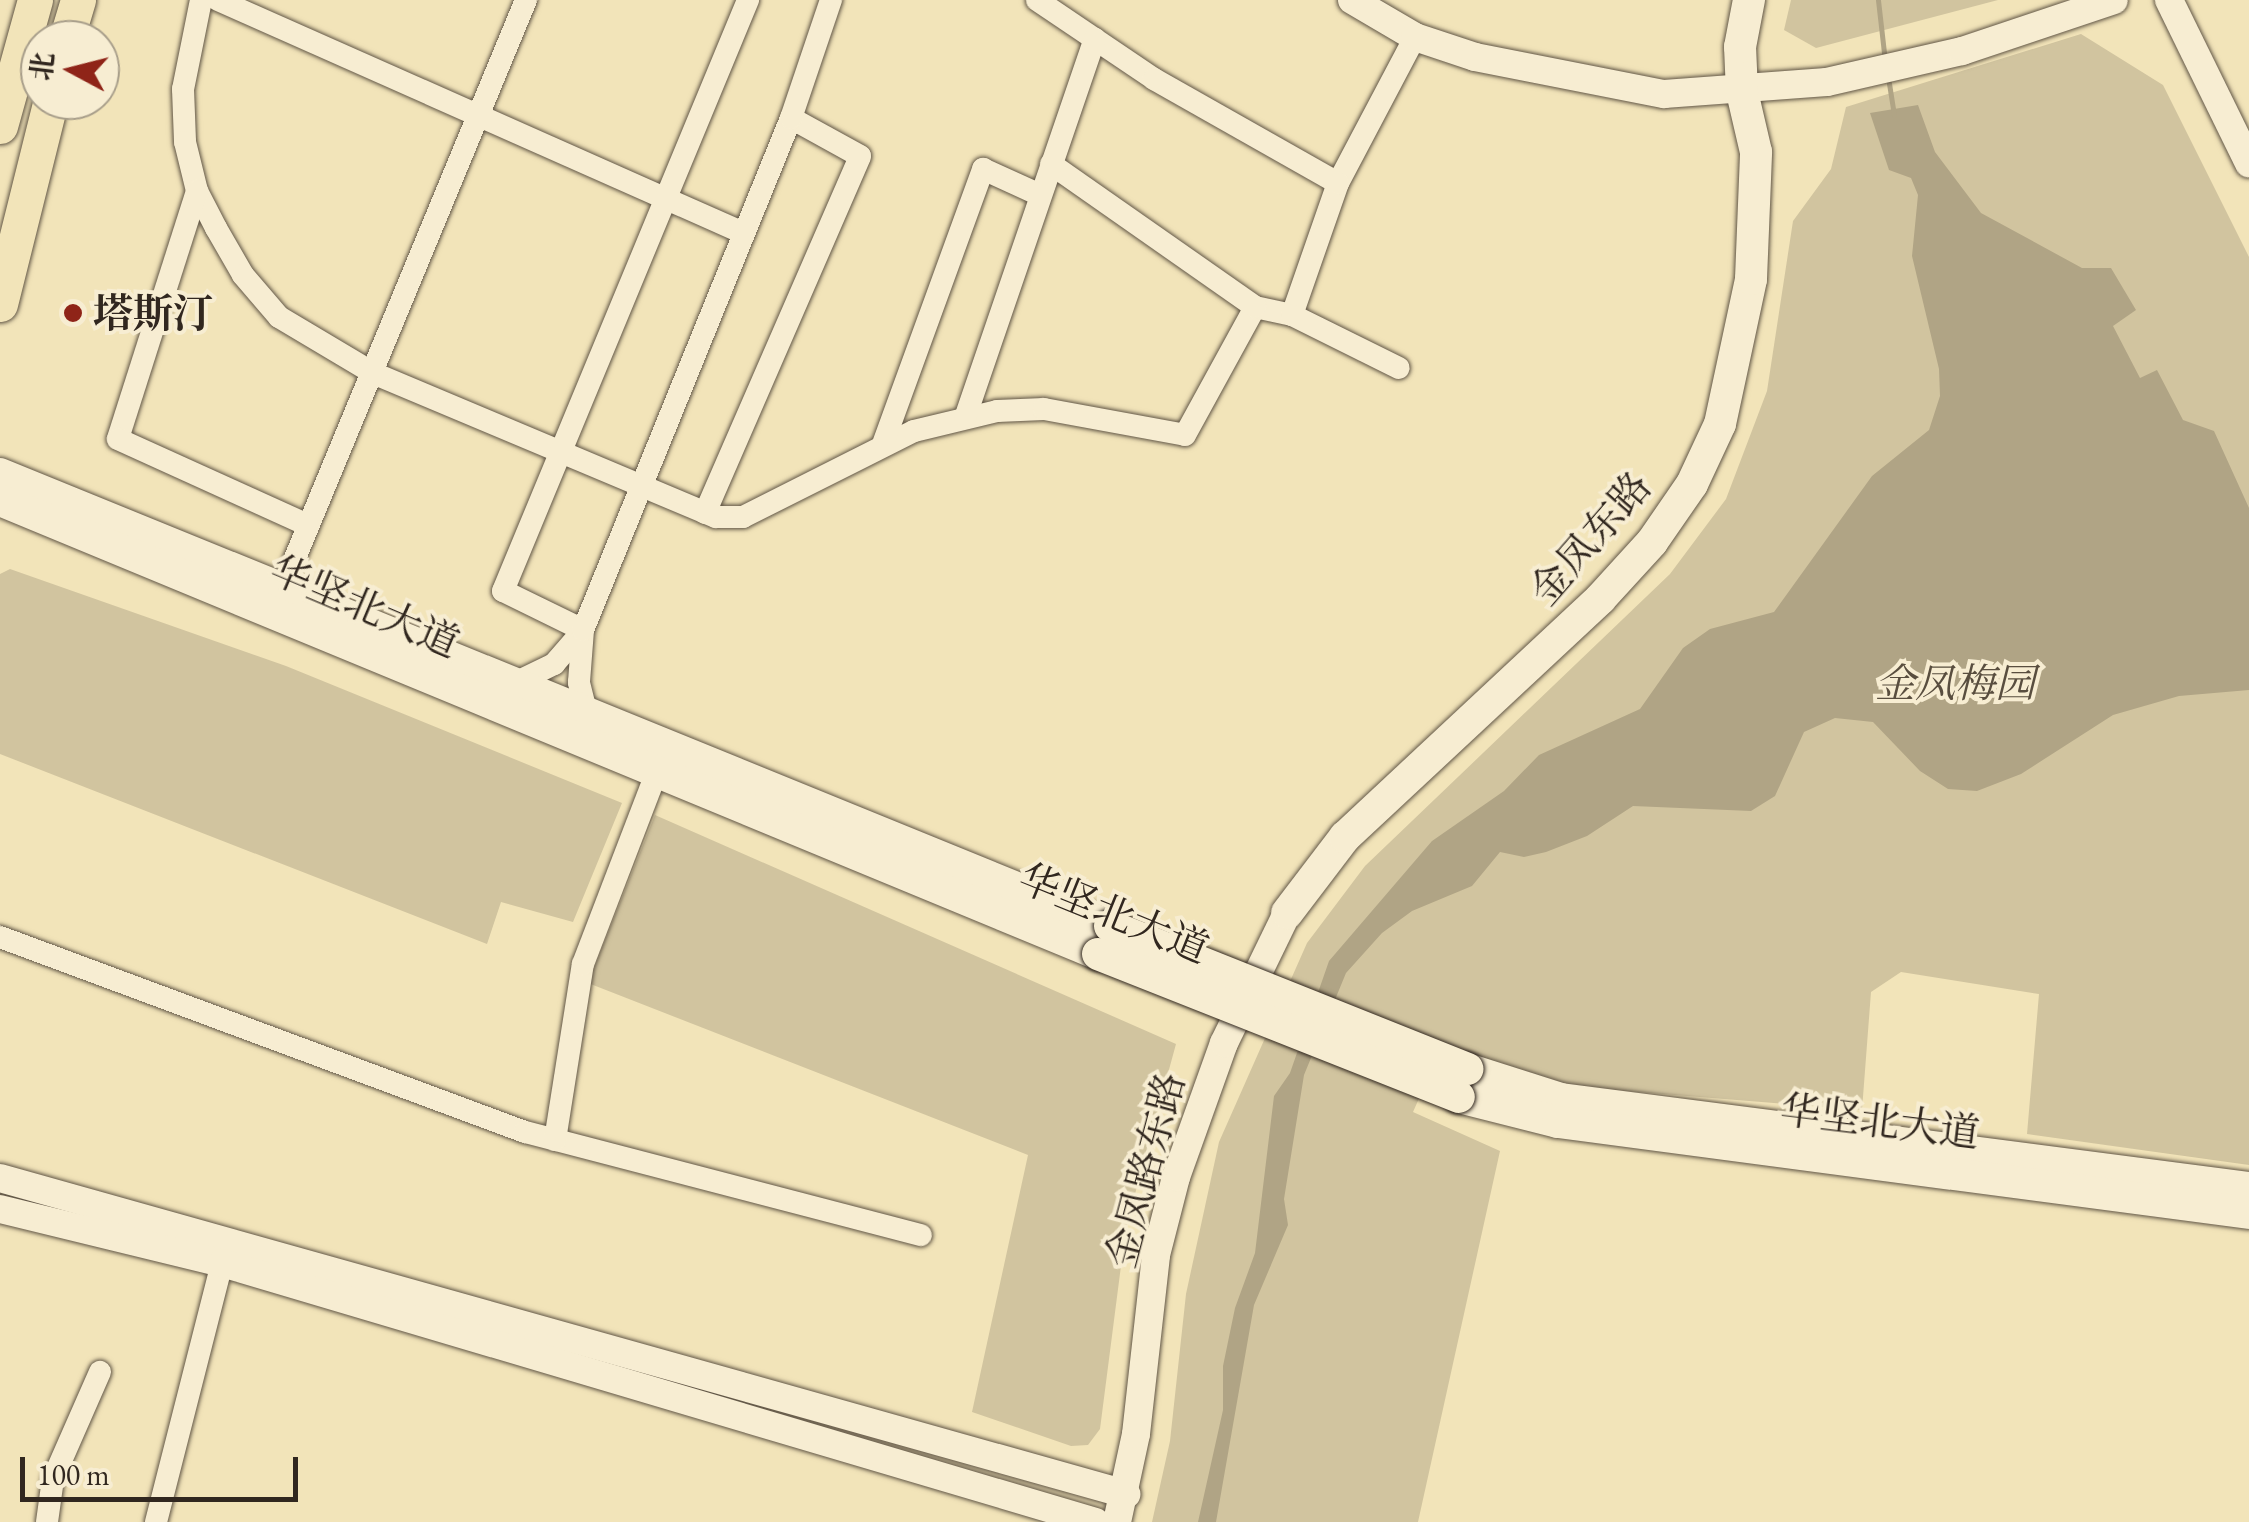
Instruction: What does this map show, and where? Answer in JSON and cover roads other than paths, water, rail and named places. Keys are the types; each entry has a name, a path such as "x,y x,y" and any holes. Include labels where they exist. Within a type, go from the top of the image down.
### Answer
{"main road":[{"path":"0,126 35,0"},
{"name":"金凤东路","path":"1287,913 1345,837 1600,600 1652,542 1692,484 1720,424 1751,279 1756,152 1742,92 1740,48 1750,0"},
{"path":"0,304 45,120"},
{"name":"华坚北大道","path":"0,474 513,684 1104,940"},
{"name":"华坚北大道","path":"0,500 656,774 1104,940 1558,1122 2249,1213"},
{"name":"华坚北大道","path":"1463,1083 1561,1100 2249,1188"}],"street":[{"path":"201,0 183,89 185,142 197,191 243,275 279,316 319,346 373,373 640,490 705,514 743,517 883,444 965,418 1044,409 1185,435 1255,307"},
{"path":"218,0 480,120 741,232"},
{"path":"282,592 480,120 526,0"},
{"path":"583,630 503,591 748,0"},
{"path":"586,715 579,665 583,630 790,118 831,0"},
{"path":"1037,0 1095,39 1338,183"},
{"path":"1352,0 1414,37 1586,82 1664,94 1742,92 1827,82 1962,51 2114,0"},
{"path":"2170,0 2249,162"},
{"path":"1292,315 1338,183 1414,37"},
{"path":"965,418 1095,39"},
{"path":"705,514 860,156 790,118"},
{"path":"1051,164 1255,307 1292,315 1399,368"},
{"path":"883,444 983,169 1040,196"},
{"path":"197,191 118,438 308,524"},
{"path":"513,684 554,664 583,630"},
{"path":"554,1140 583,964 656,774"},
{"name":"金凤路东路","path":"1116,1522 1126,1494 1156,1255 1176,1177 1224,1043 1287,913"},
{"path":"0,937 162,1002 554,1140 921,1235"},
{"path":"0,1178 1126,1494"},
{"path":"0,1210 222,1263 1096,1522"},
{"path":"156,1522 222,1263"},
{"path":"47,1522 53,1479 100,1372"}],"waterway":[{"path":"1878,0 1885,61"},
{"path":"1888,77 1894,115"}],"place":[{"name":"塔斯汀","path":"73,313"}],"park label":[{"name":"金凤梅园","path":"1955,683"}]}
